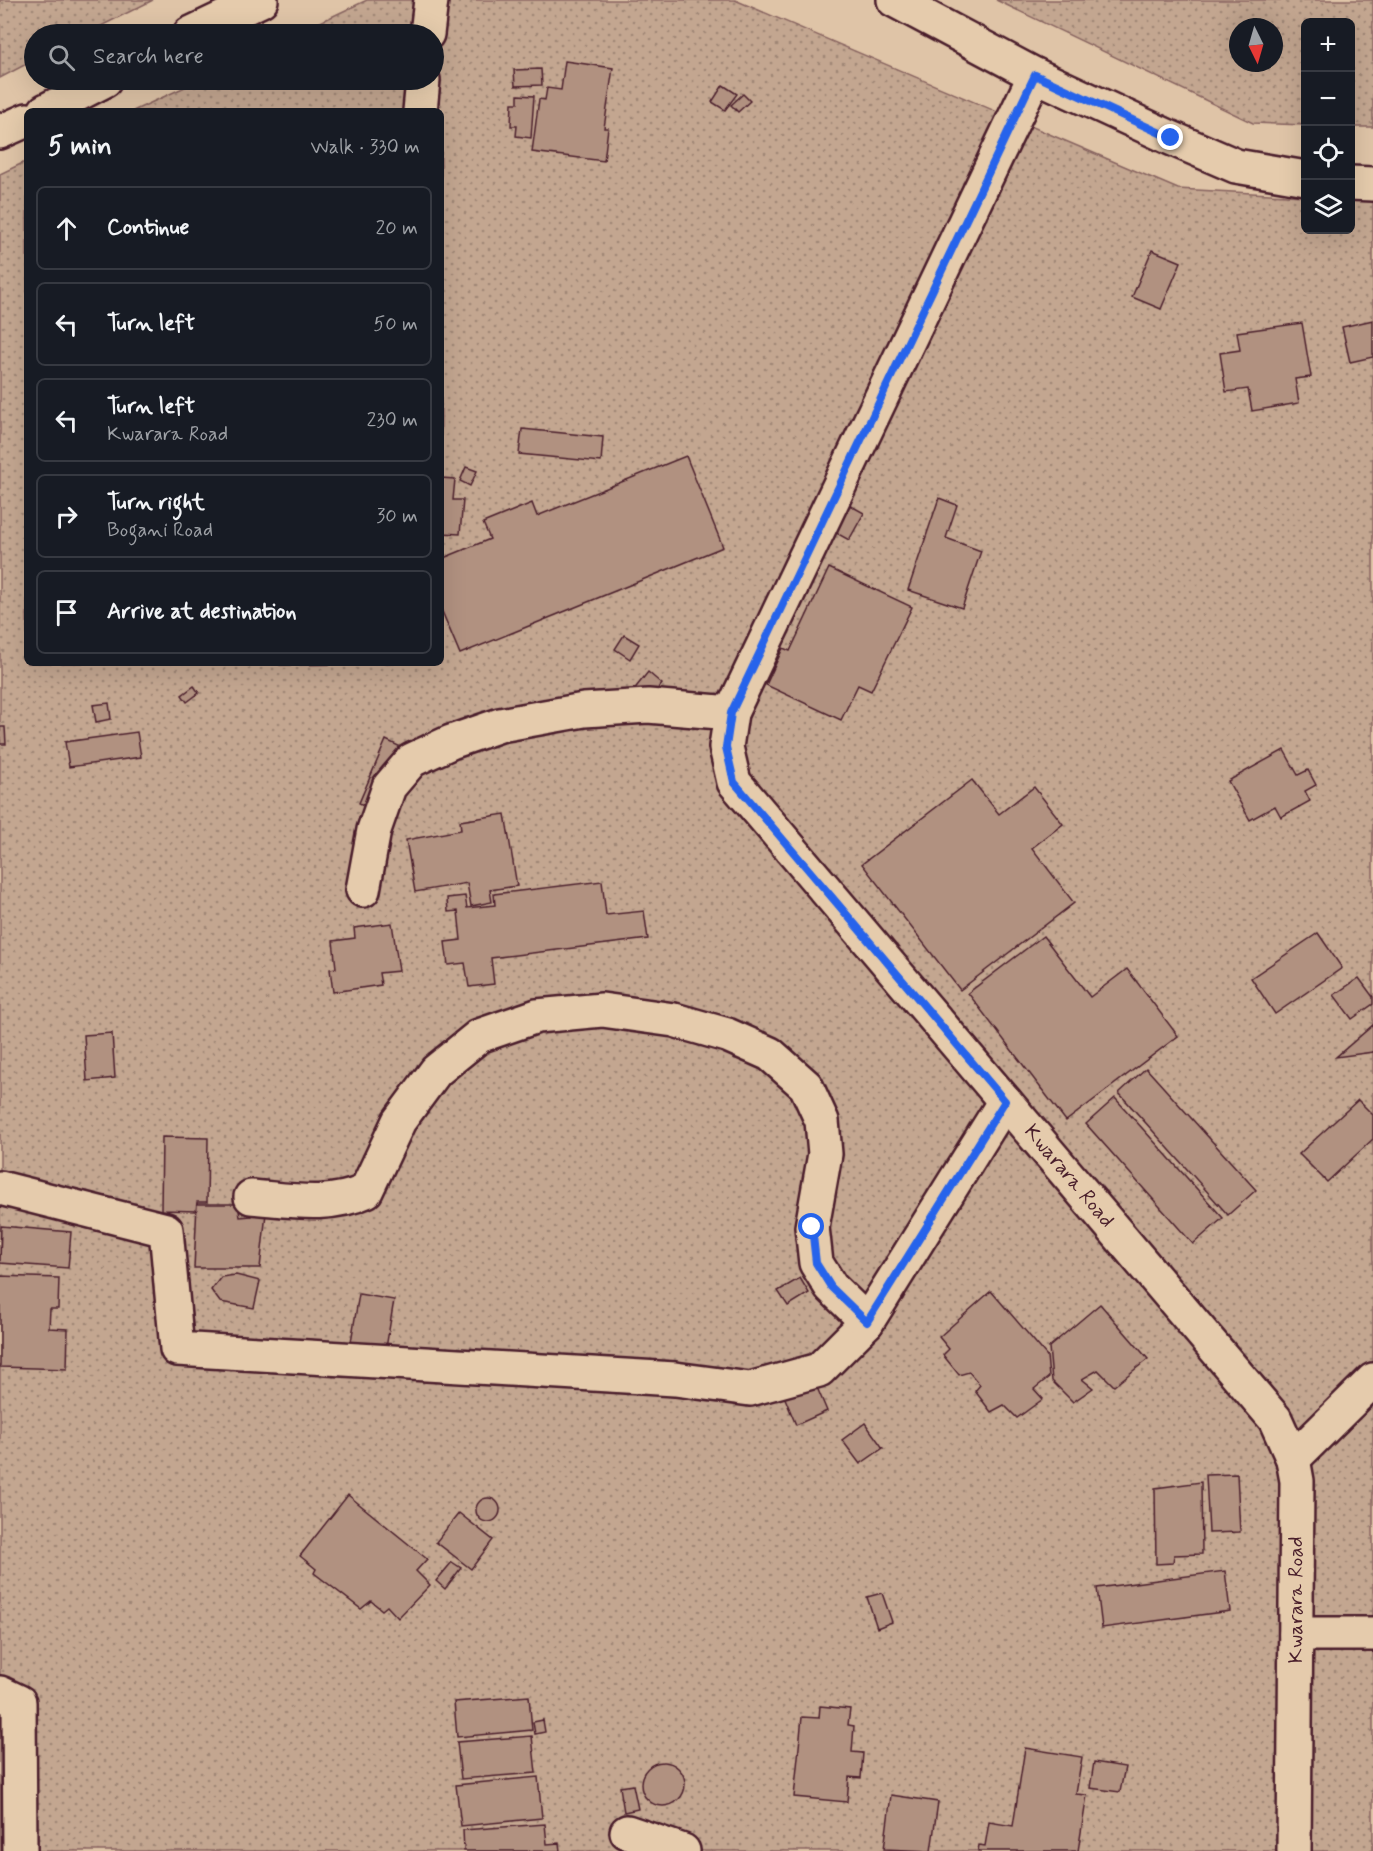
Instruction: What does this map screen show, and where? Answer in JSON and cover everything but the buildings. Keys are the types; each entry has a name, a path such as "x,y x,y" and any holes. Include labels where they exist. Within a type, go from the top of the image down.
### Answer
{"street":[{"path":"211,24 261,0"},
{"path":"428,24 431,0"},
{"path":"894,0 1035,75 1236,165 1301,177"},
{"name":"Kwarara Road","path":"1035,75 731,713 726,747 734,782 1275,1419 1293,1459 1297,1481 1294,1851"},
{"path":"51,108 86,90"},
{"path":"420,108 422,90"},
{"path":"0,132 24,121"},
{"path":"1355,183 1373,184"},
{"path":"363,890 374,830 389,787 412,760 451,742 500,725 584,710 648,706 731,713"},
{"path":"250,1197 326,1203 348,1199 366,1191 399,1121 436,1071 479,1036 537,1016 602,1010 674,1020 728,1035 770,1054 806,1086 822,1121 825,1154 812,1227 816,1263 831,1287 867,1322"},
{"path":"0,1188 166,1230 177,1349 675,1379 750,1389 819,1370 867,1322 1005,1101"},
{"path":"1293,1459 1373,1380"},
{"path":"1296,1634 1373,1634"},
{"path":"0,1694 19,1702 20,1851"},
{"path":"627,1832 683,1851"}],"shaded area":[{"path":"0,0 153,0 105,24 24,24 24,65 0,78"},
{"path":"367,0 735,0 1178,189 1301,196 1301,234 1355,234 1355,198 1373,199 1373,1851 0,1851 0,174 24,162 24,666 444,666 444,108 139,108 178,90 444,90 444,24 316,24"},
{"path":"996,0 1373,0 1373,127 1355,127 1355,18 1301,18 1301,125 1253,123"}],"route":[{"path":"812,1227 816,1263 831,1287 867,1322 1005,1101 734,782 726,747 731,713 1035,75 1171,138"}]}
